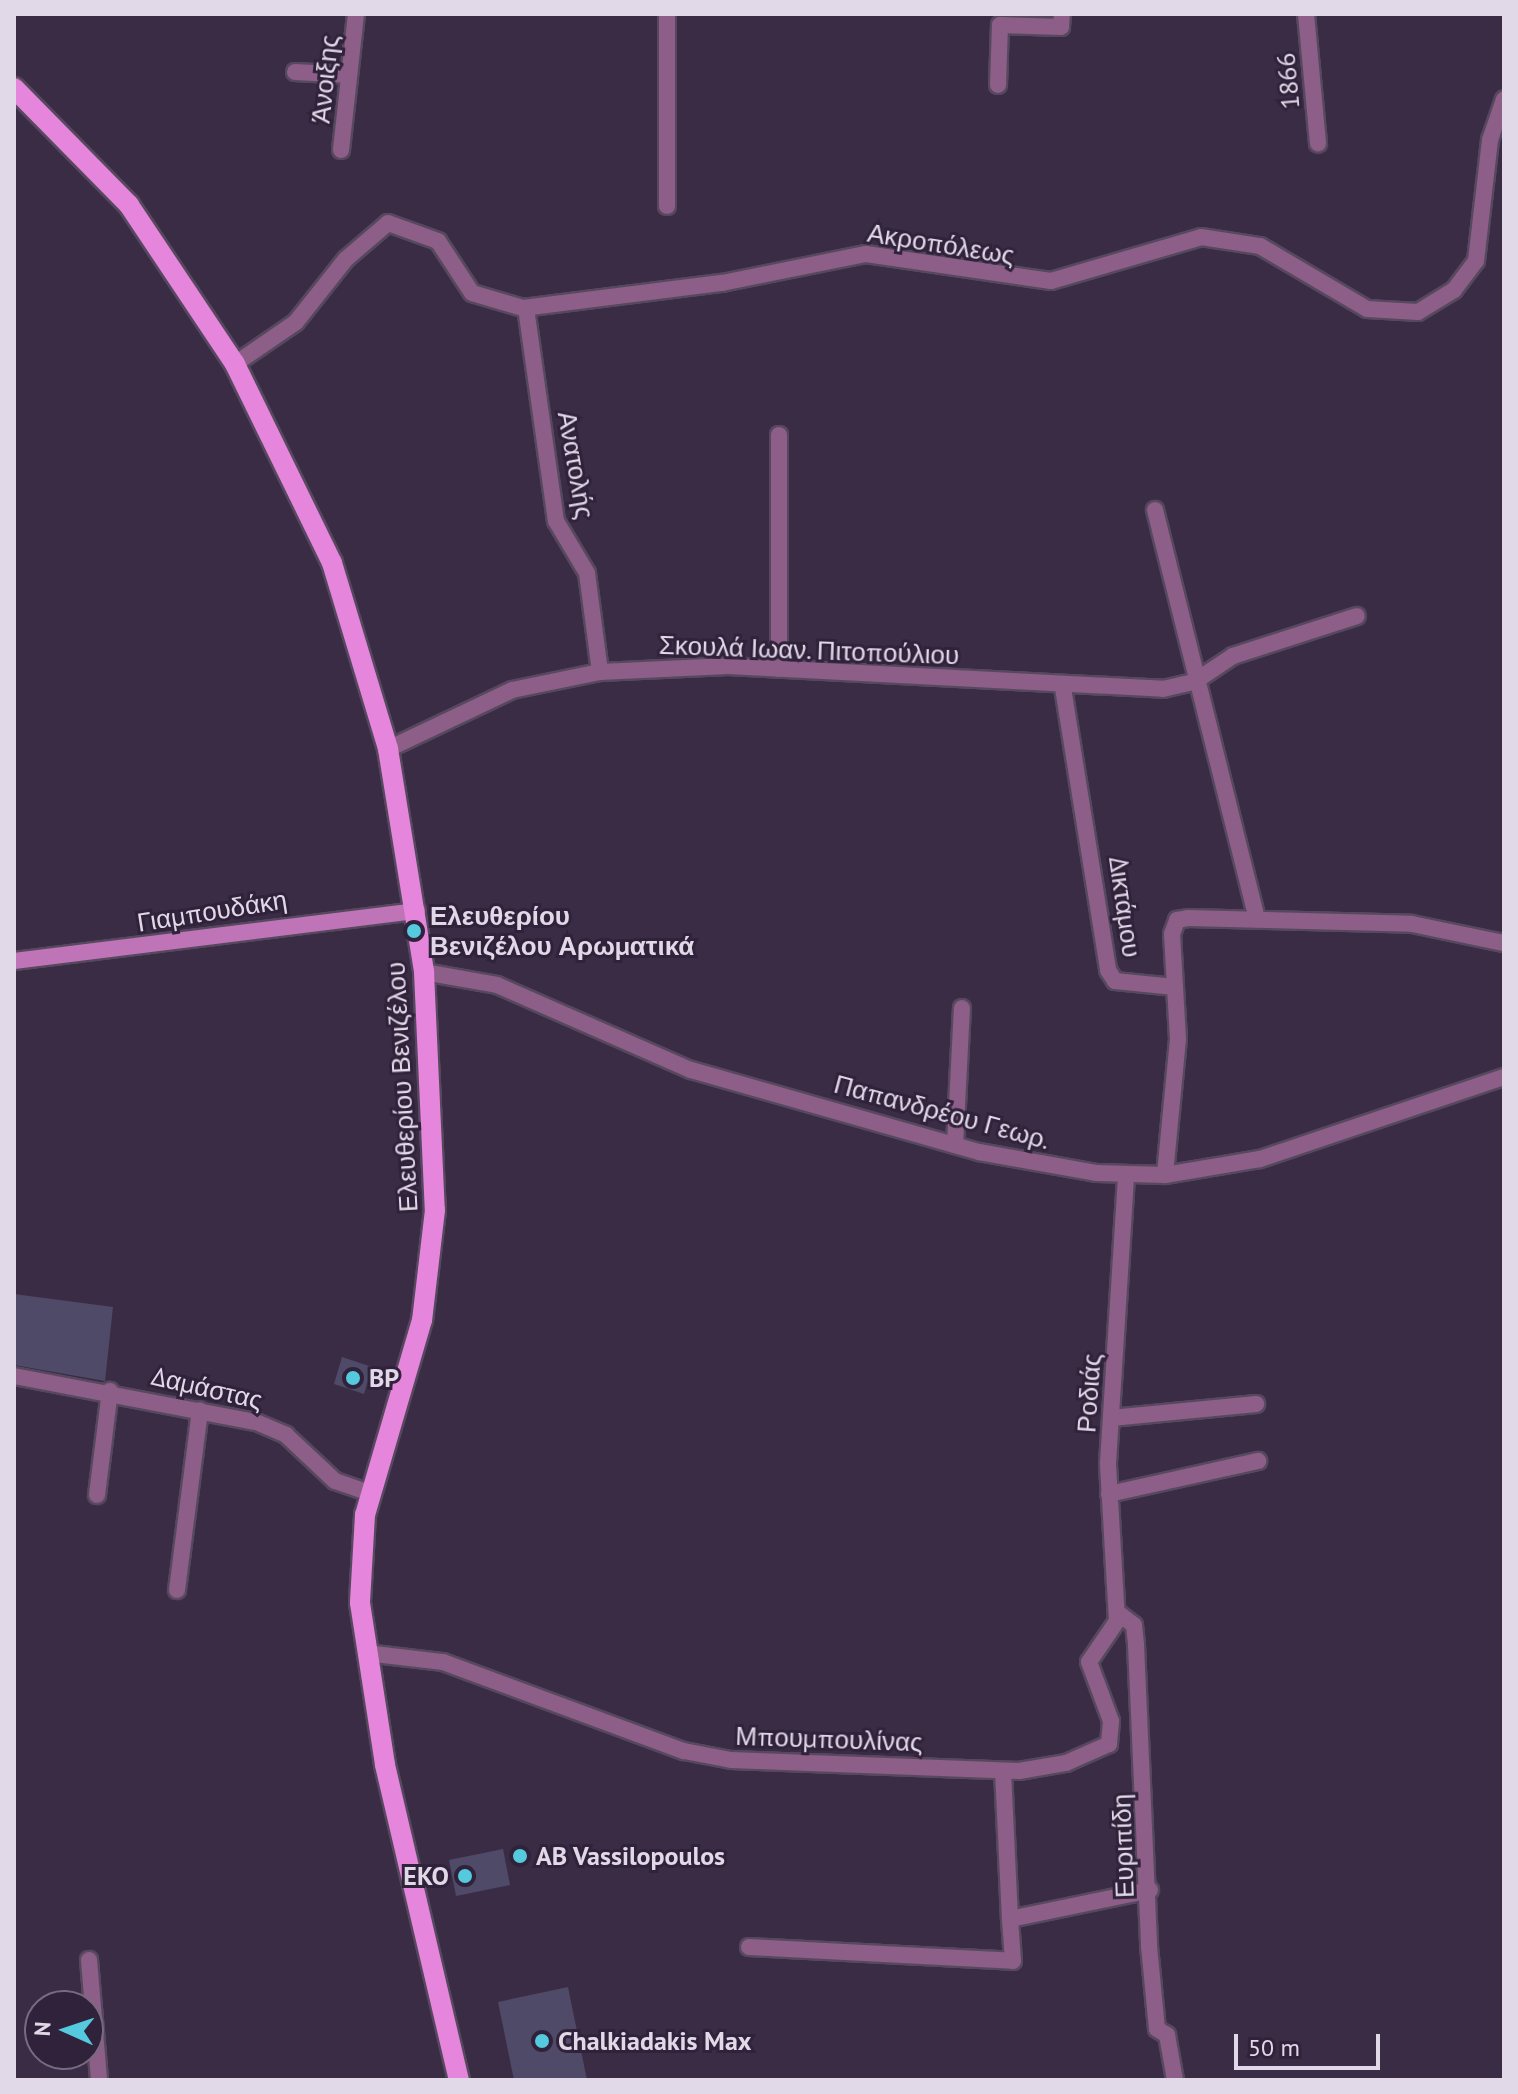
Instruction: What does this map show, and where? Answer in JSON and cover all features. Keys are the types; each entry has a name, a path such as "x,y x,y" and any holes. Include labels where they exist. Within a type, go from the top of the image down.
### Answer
{"main road":[{"name":"Ελευθερίου Βενιζέλου","path":"14,88 129,205 235,364 332,563 388,749 417,911 424,972 435,1125 430,1279 369,1493 360,1559 366,1653 402,1844 459,2080"}],"street":[{"name":"Άνοιξης","path":"341,150 356,14"},
{"path":"667,14 667,206"},
{"path":"998,85 1000,25 1061,27 1062,14"},
{"name":"1866","path":"1306,14 1318,143"},
{"path":"295,72 349,75"},
{"name":"Ακροπόλεως","path":"235,364 296,322 346,259 388,223 438,241 472,293 526,308 744,280 866,254 1051,281 1201,237 1260,246 1367,309 1418,312 1454,290 1476,261 1490,140 1504,99"},
{"name":"Ανατολής","path":"526,308 556,521 587,573 600,672"},
{"path":"779,435 779,669"},
{"path":"1155,510 1194,682 1257,920"},
{"path":"1194,682 1233,656 1357,616"},
{"name":"Σκουλά Ιωαν. Πιτοπούλιου","path":"388,749 512,690 600,672 779,669 1063,688 1163,689 1194,682"},
{"name":"Δικτάμου","path":"1063,688 1108,970 1115,981 1175,987"},
{"name":"Γιαμπουδάκη","path":"14,961 417,911"},
{"path":"1165,1175 1178,1039 1175,987 1177,920 1412,924 1504,943"},
{"name":"Παπανδρέου Γεωρ.","path":"424,972 480,979 691,1070 955,1145 1126,1175 1165,1175 1288,1152 1504,1077"},
{"path":"955,1145 962,1008"},
{"name":"Ροδιάς","path":"1118,1613 1109,1494 1126,1175"},
{"name":"Δαμάστας","path":"14,1376 110,1391 277,1430 335,1481 369,1493"},
{"path":"97,1495 110,1391"},
{"path":"1111,1418 1256,1404"},
{"path":"177,1590 200,1410"},
{"path":"1109,1494 1258,1461"},
{"name":"Μπουμπουλίνας","path":"366,1653 443,1662 709,1757 1003,1771 1066,1763 1109,1744 1111,1721 1089,1662 1113,1634 1118,1613"},
{"name":"Ευριπίδη","path":"1118,1613 1134,1625 1157,2029 1167,2035 1175,2080"},
{"path":"749,1947 1013,1961 1003,1771"},
{"path":"1010,1919 1150,1890"},
{"path":"89,1960 99,2080"}],"building":[{"path":"14,1294 113,1307 105,1381 14,1365"},
{"path":"342,1357 372,1367 364,1394 334,1384"},
{"path":"503,1849 510,1885 456,1896 449,1860"},
{"name":"Chalkiadakis Max","path":"568,1987 587,2080 514,2080 498,2002"}],"place":[{"name":"Ελευθερίου Βενιζέλου Αρωματικά","path":"414,931"},
{"name":"BP","path":"353,1378"},
{"name":"AB Vassilopoulos","path":"520,1856"},
{"name":"EKO","path":"465,1876"},
{"name":"Chalkiadakis Max","path":"542,2041"}]}
